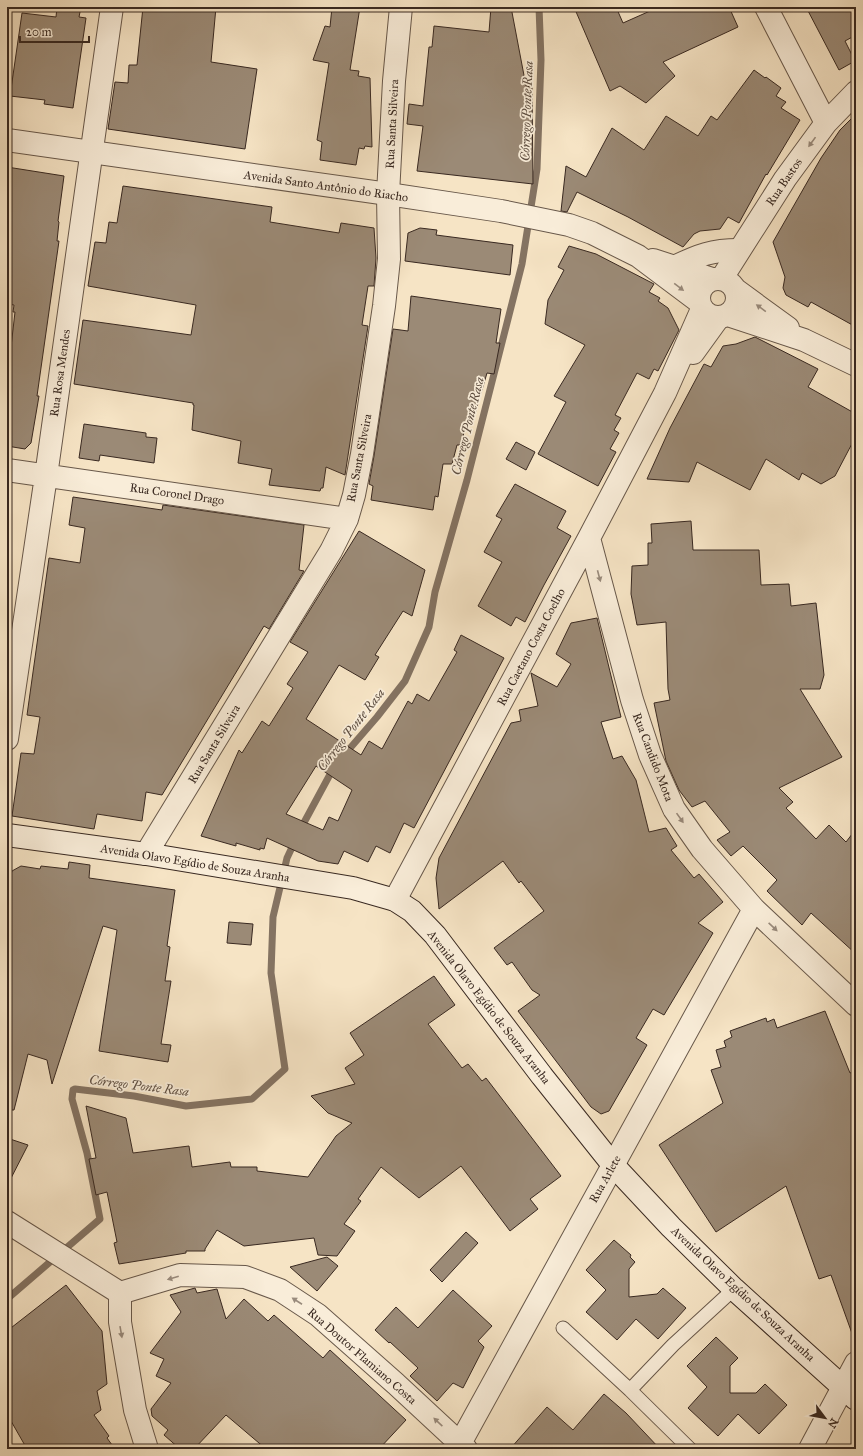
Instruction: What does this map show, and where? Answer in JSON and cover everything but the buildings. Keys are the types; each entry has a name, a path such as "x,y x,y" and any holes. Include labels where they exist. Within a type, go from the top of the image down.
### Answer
{"street":[{"name":"Rua Rosa Mendes","path":"7,739 46,476 112,7"},
{"name":"Rua Santa Silveira","path":"146,854 330,552 347,518 354,495 362,454 384,306 389,259 388,194 394,81 401,7"},
{"path":"766,7 826,123"},
{"name":"Rua Bastos","path":"723,282 739,250 785,179 826,123 856,92"},
{"name":"Avenida Santo Antônio do Riacho","path":"7,140 388,194 502,212 569,225 592,233 638,256 723,282 804,340"},
{"path":"674,266 712,251 739,250"},
{"name":"Avenida Santo Antônio do Riacho","path":"638,256 711,314 750,322 804,340 856,366"},
{"path":"723,282 737,299 734,308 711,314 699,291 704,283 723,282"},
{"name":"Rua Caetano Costa Coelho","path":"395,900 665,393 711,314"},
{"name":"Rua Coronel Drago","path":"7,470 347,518"},
{"name":"Rua Candido Mota","path":"589,538 632,700 650,755 674,809 702,849 754,909 856,1005"},
{"name":"Avenida Olavo Egídio de Souza Aranha","path":"7,835 146,854 353,888 395,900 412,911 435,934 542,1076 613,1164 671,1227 734,1289 850,1393"},
{"name":"Rua Arlete","path":"461,1447 613,1164 754,909"},
{"path":"7,1222 120,1293 120,1322 135,1410 147,1449"},
{"name":"Rua Doutor Flamiano Costa","path":"120,1293 180,1276 245,1277 280,1290 318,1315 461,1447"},
{"path":"810,1449 850,1393 856,1363"}],"lane":[{"path":"630,1390 673,1345 734,1289"},
{"path":"563,1328 630,1390 690,1449"}],"waterway":[{"name":"Córrego Ponte Rasa","path":"345,754 377,717 405,681 429,627 435,592 467,480 522,264 537,169 541,60 539,7"},
{"name":"Córrego Ponte Rasa","path":"300,830 334,767"},
{"name":"Córrego Ponte Rasa","path":"7,1299 100,1219 87,1153 72,1099 73,1090 134,1096 186,1106 252,1099 285,1069 271,973 273,917 287,858 295,841"}]}
